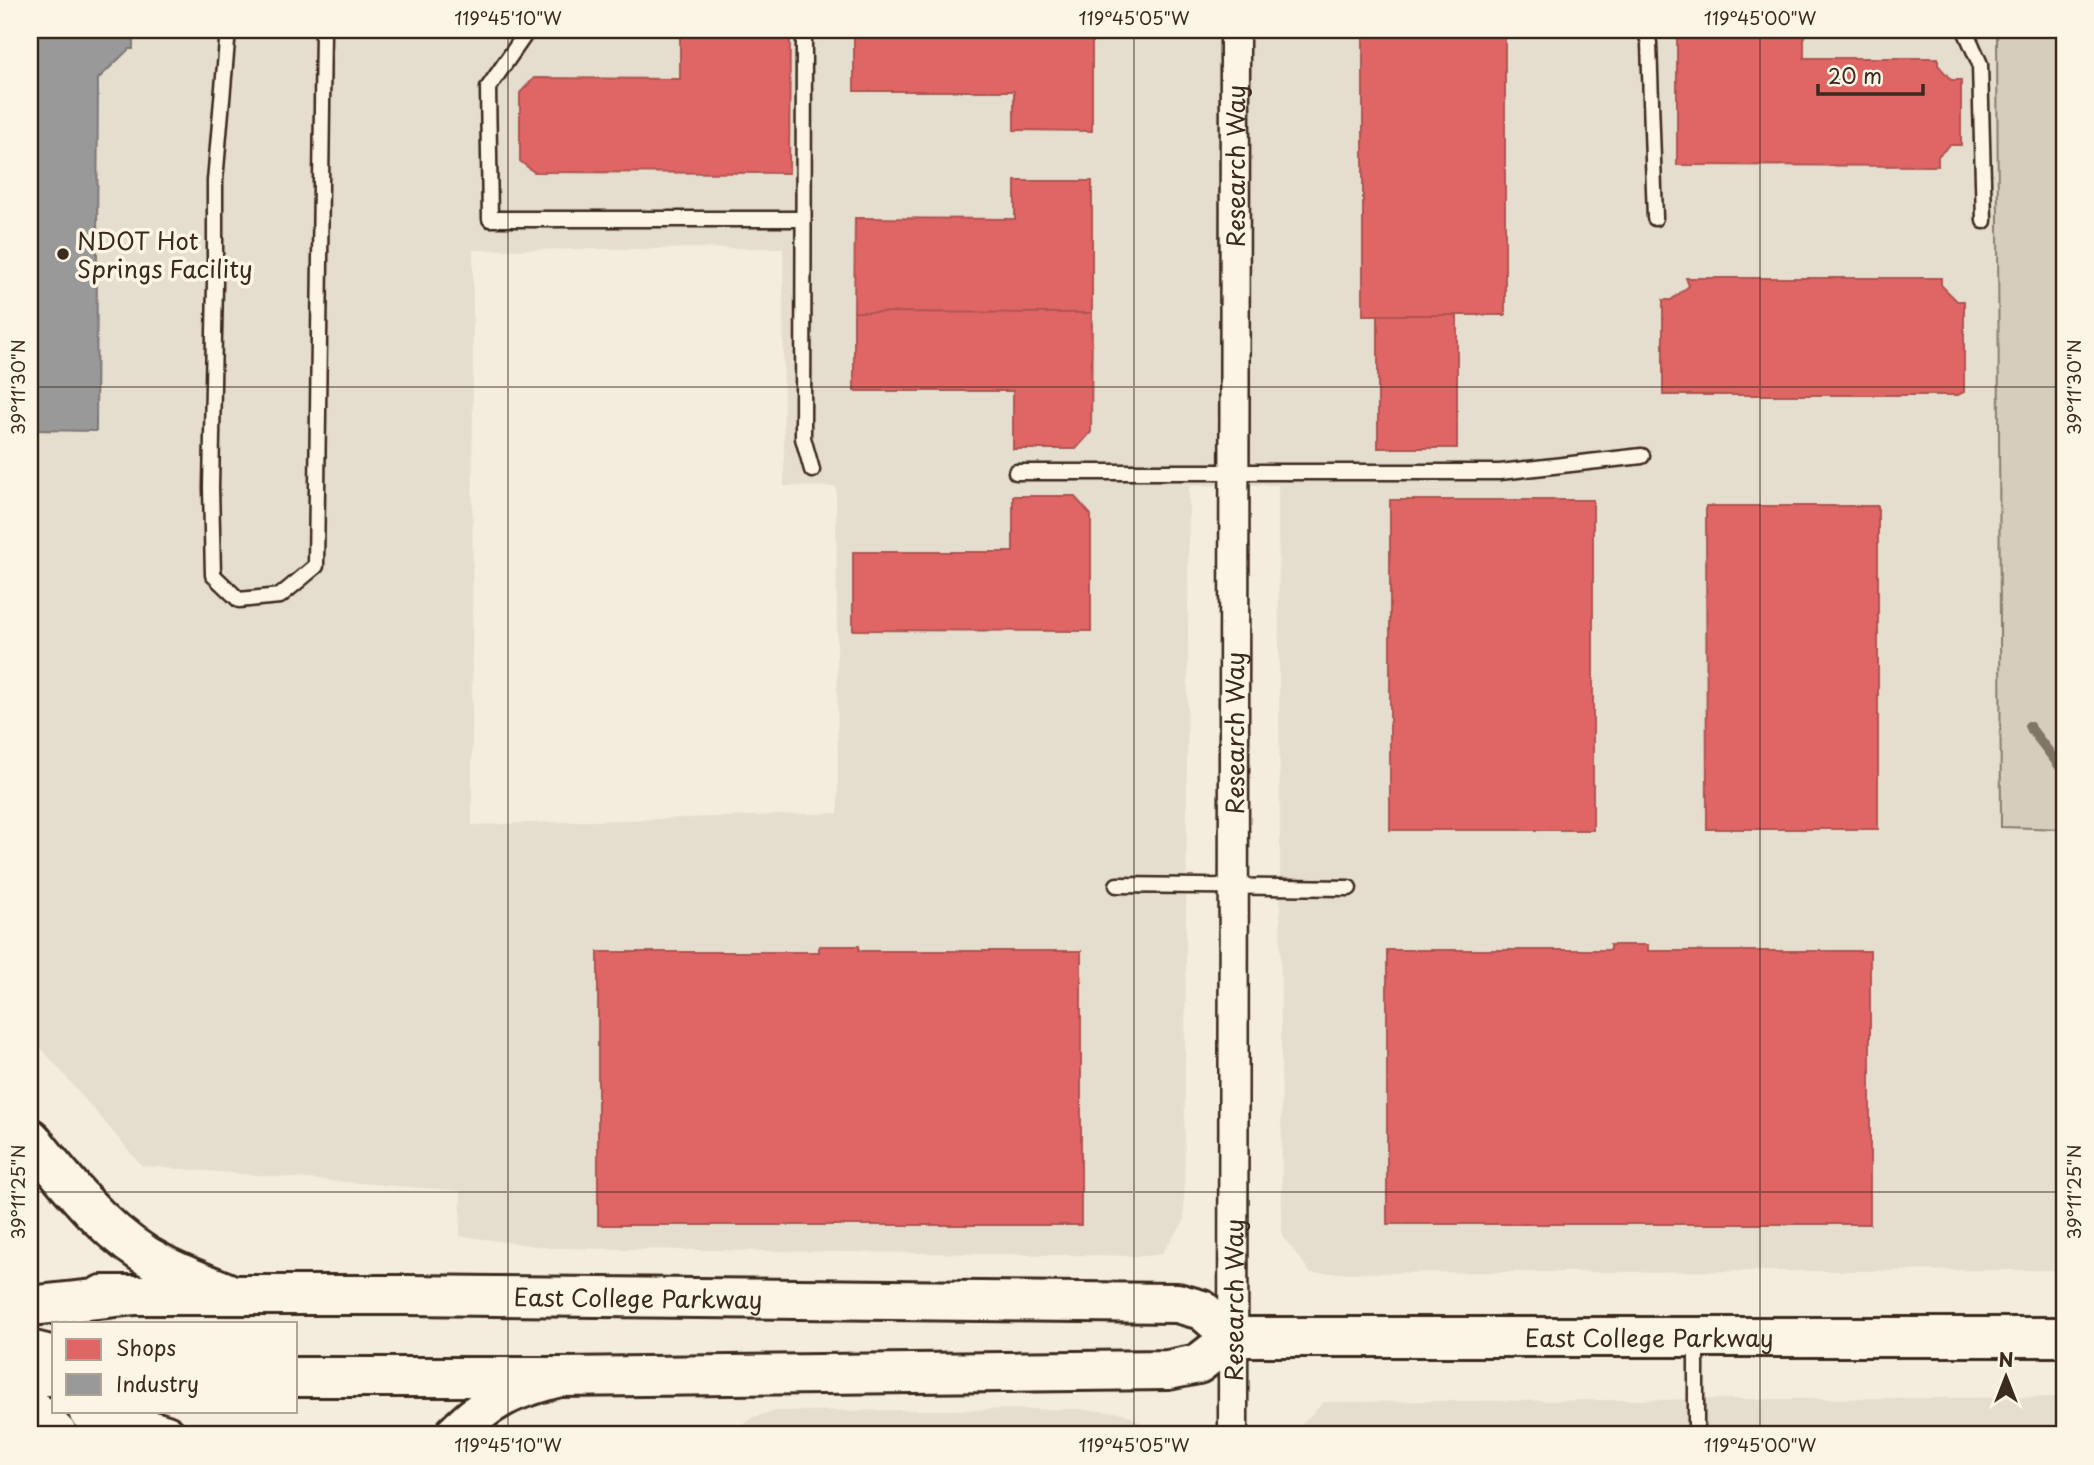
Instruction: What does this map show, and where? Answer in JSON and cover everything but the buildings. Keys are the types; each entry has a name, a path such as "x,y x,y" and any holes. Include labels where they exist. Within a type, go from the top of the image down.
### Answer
{"main road":[{"path":"30,1139 115,1233 162,1265 233,1295"},
{"path":"30,1306 134,1295"},
{"name":"East College Parkway","path":"30,1297 782,1297 1177,1303 1202,1310 1233,1337 2064,1336"},
{"path":"298,1377 560,1377 1168,1370 1198,1363 1233,1337"},
{"path":"30,1350 52,1356"},
{"path":"30,1376 52,1376"},
{"path":"454,1435 474,1415 496,1399 522,1387 560,1377"},
{"path":"30,1392 52,1399"},
{"path":"30,1406 58,1435"},
{"path":"91,1412 166,1435"}],"street":[{"name":"Research Way","path":"1233,1435 1235,30"}],"lane":[{"path":"228,30 215,181 213,575 239,600 280,596 316,566 323,30"},
{"path":"528,30 488,88 490,219 803,219"},
{"path":"804,30 803,438 812,470"},
{"path":"1645,30 1649,43 1655,218"},
{"path":"1965,30 1980,64 1984,220"},
{"path":"1016,472 1500,472 1642,456"},
{"path":"1118,885 1349,888"},
{"path":"1696,1337 1696,1435"}],"shaded area":[{"path":"30,30 1997,30 2001,827 2064,829 2064,1270 1311,1273 1282,1236 1278,485 1189,486 1184,1222 1161,1254 1145,1256 552,1248 460,1236 461,1191 142,1166 30,1035","holes":["783,248 784,486 836,487 838,813 472,825 473,250"]},
{"path":"1997,30 2064,30 2064,829 2001,827"},
{"path":"2064,1397 2064,1435 1291,1435 1324,1402"},
{"path":"1077,1409 1124,1413 1156,1435 727,1435 754,1417 773,1411"}],"waterway":[{"path":"2029,726 2064,772"}],"place":[{"name":"NDOT Hot Springs Facility","path":"63,254"}]}
